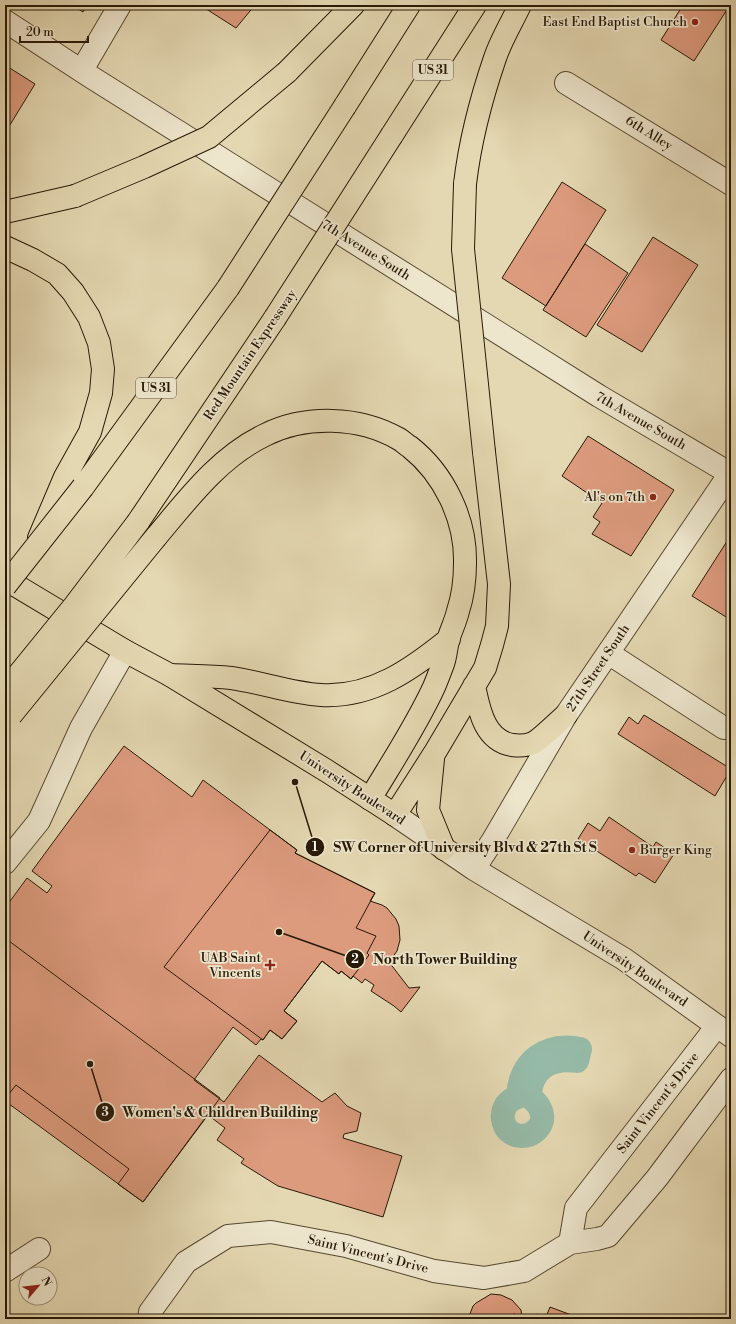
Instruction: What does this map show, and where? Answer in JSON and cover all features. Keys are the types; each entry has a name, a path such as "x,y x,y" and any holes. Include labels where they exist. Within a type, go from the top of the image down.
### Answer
{"main road":[{"path":"5,212 75,196 144,167 209,137 287,72 353,5"},
{"name":"US 31","path":"5,586 32,552 74,482 228,288 409,5"},
{"name":"Red Mountain Expressway","path":"5,691 76,605 138,522 275,318 475,5"},
{"path":"395,815 434,754 485,668 497,626 499,584 463,249 465,184 468,157 474,130 495,57 520,5"},
{"path":"5,247 33,260 57,274 73,292 89,317 99,343 103,369 101,392 74,482"},
{"path":"8,718 156,537 196,490 225,461 263,436 279,429 296,424 324,421 353,423 374,428 399,439 418,454 435,472 448,493 456,514 461,529 465,562 459,609 449,639 443,664 434,687 370,799"},
{"name":"University Boulevard","path":"5,579 126,651 170,675 327,771 395,815"},
{"path":"170,675 231,678 292,691 322,695 351,694 375,687 397,676 423,660 449,639"},
{"path":"474,686 479,708 487,729 496,739 508,744 521,746 534,743 566,715"},
{"path":"434,754 428,810 444,849"}],"street":[{"path":"82,70 120,5"},
{"name":"7th Avenue South","path":"5,21 599,396 731,473"},
{"name":"6th Alley","path":"566,83 731,184"},
{"name":"27th Street South","path":"474,869 493,840 566,715 731,473"},
{"path":"5,863 39,821 81,728 126,651"},
{"path":"608,653 724,728"},
{"name":"University Boulevard","path":"395,815 474,869 624,959 724,1031"},
{"name":"Saint Vincent's Drive","path":"570,1244 576,1208 724,1031"},
{"name":"Saint Vincent's Drive","path":"149,1319 150,1312 186,1262 228,1236 271,1232 346,1246 434,1271 484,1278 524,1271 570,1244 608,1236 657,1178 731,1080"},
{"path":"5,1270 39,1250"}],"building":[{"path":"72,5 87,5 83,12"},
{"path":"200,5 255,5 236,28"},
{"name":"East End Baptist Church","path":"683,5 730,5 694,61 661,40"},
{"path":"5,65 35,84 5,133"},
{"path":"562,182 606,210 546,306 502,278"},
{"path":"653,237 698,265 642,352 597,325"},
{"path":"585,244 628,273 586,337 543,310"},
{"path":"588,436 674,490 631,556 592,534 600,522 593,517 602,503 562,476"},
{"path":"731,535 731,620 692,596"},
{"path":"644,715 731,769 715,796 618,734 629,717 638,724"},
{"path":"124,746 192,797 203,780 297,850 295,853 375,893 370,901 387,908 396,919 399,926 400,940 397,951 389,962 409,988 420,987 401,1012 371,991 374,985 365,979 362,983 353,976 351,979 341,971 339,974 322,961 284,1011 297,1021 282,1039 270,1030 263,1040 261,1039 256,1045 233,1027 194,1080 224,1102 259,1055 322,1102 335,1093 347,1106 361,1113 357,1131 344,1134 343,1138 402,1156 383,1217 278,1186 241,1163 244,1159 217,1140 225,1128 208,1115 143,1202 5,1101 5,908 27,878 47,893 52,886 32,871"},
{"name":"Burger King","path":"609,817 653,847 656,842 674,854 655,883 639,873 636,876 578,839 588,823 600,831"},
{"path":"270,830 297,850 295,853 375,893 356,928 376,936 367,953 369,955 351,979 341,971 339,974 322,961 284,1011 297,1021 282,1039 270,1030 263,1040 164,967"},
{"path":"9,941 220,1098 143,1202 118,1184 129,1169 16,1085 5,1099 5,946"},
{"path":"491,1294 501,1295 512,1300 521,1310 522,1317 514,1314 513,1319 468,1319 473,1306"},
{"path":"550,1307 582,1319 535,1319 537,1314 546,1317"},
{"path":"514,1314 522,1317 527,1319 513,1319"}],"waterway":[{"path":"579,1053 577,1061 568,1060 551,1063 538,1072 534,1079 530,1097 539,1106 542,1115 541,1124 536,1130 530,1134 521,1136 513,1134 506,1128 503,1118 506,1105 512,1099 518,1097 520,1084 524,1073 530,1064 537,1057 556,1048 580,1049"}],"place":[{"name":"East End Baptist Church","path":"695,22"},
{"name":"Al's on 7th","path":"653,497"},
{"name":"SW Corner of University Blvd & 27th St S","path":"295,782"},
{"name":"Burger King","path":"632,850"},
{"name":"North Tower Building","path":"279,932"},
{"name":"UAB Saint Vincents","path":"270,965"},
{"name":"Women's & Children Building","path":"90,1064"}]}
